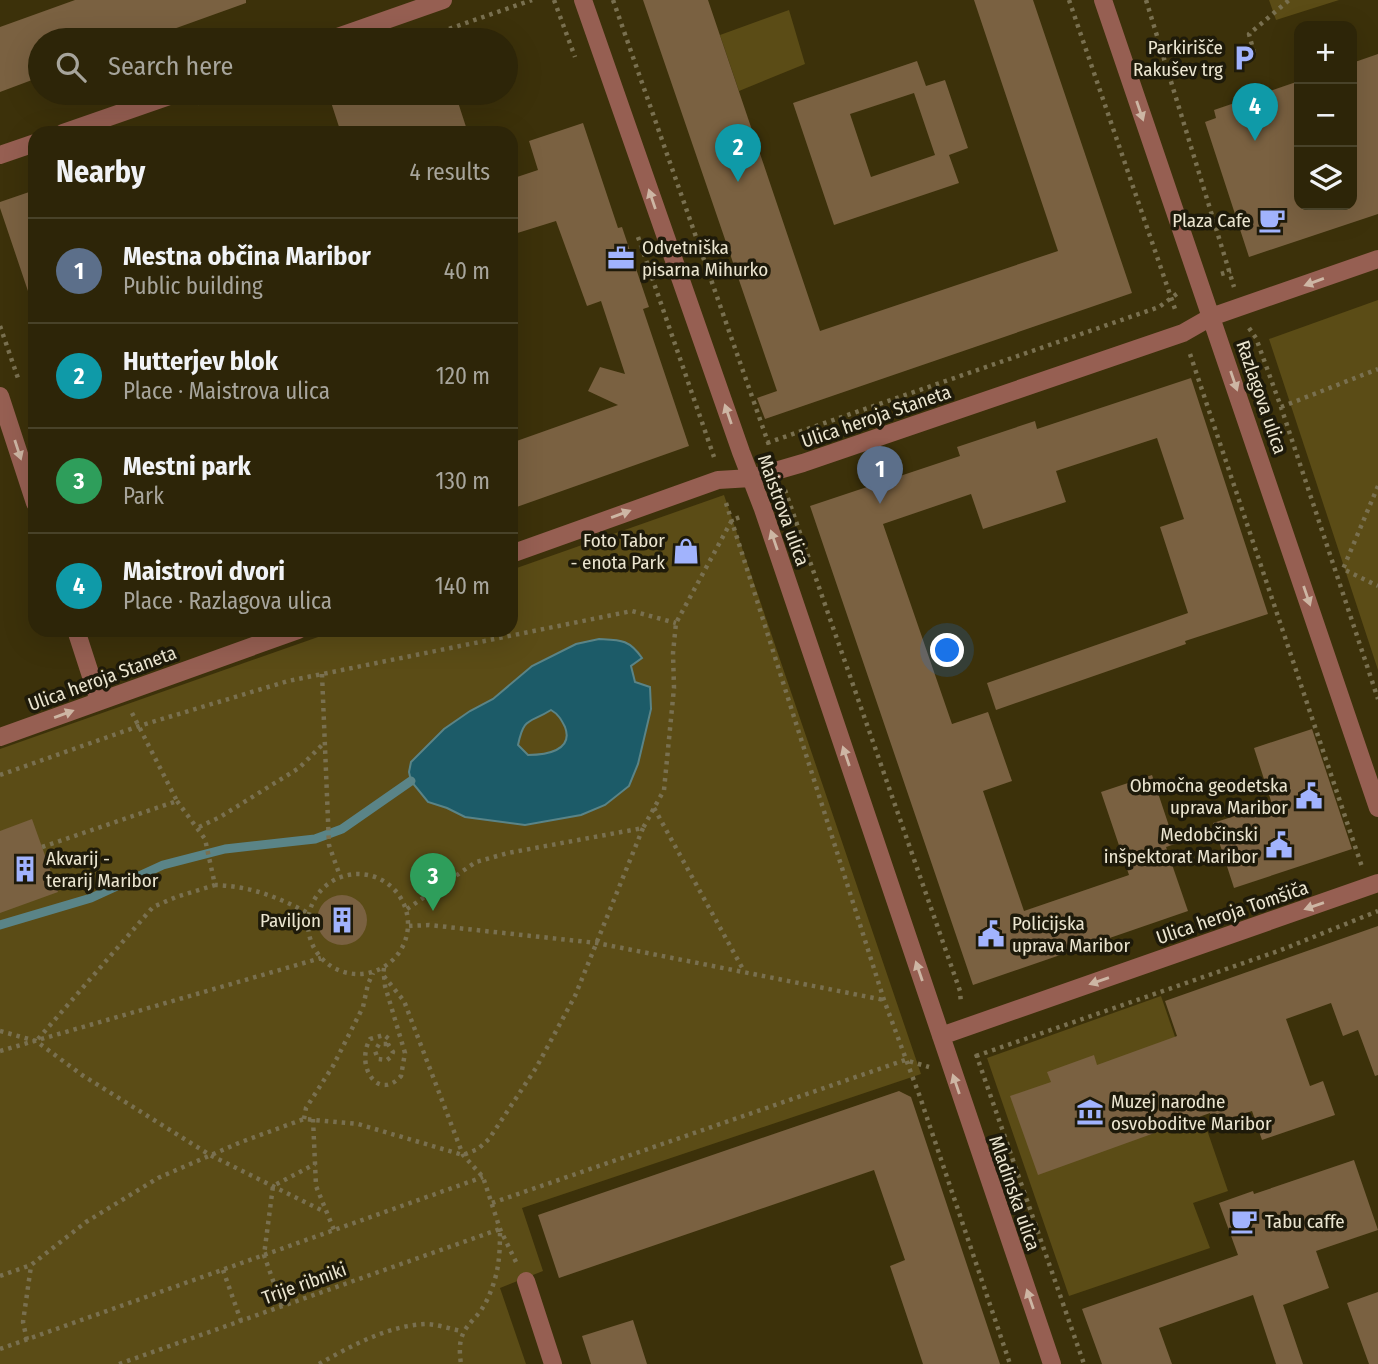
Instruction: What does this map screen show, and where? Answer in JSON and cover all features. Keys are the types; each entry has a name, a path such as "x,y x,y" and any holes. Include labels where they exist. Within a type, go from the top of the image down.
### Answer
{"street":[{"path":"363,28 443,0"},
{"name":"Maistrova ulica","path":"583,0 763,509 941,1036"},
{"name":"Razlagova ulica","path":"1103,0 1378,808"},
{"path":"83,126 144,105"},
{"path":"0,155 28,145"},
{"name":"Ulica heroja Staneta","path":"518,551 718,480 751,478 817,459 1170,338 1211,317 1378,259"},
{"path":"0,396 28,482"},
{"path":"78,637 100,701"},
{"name":"Ulica heroja Staneta","path":"0,737 278,637"},
{"name":"Ulica heroja Tomšiča","path":"941,1036 1378,883"},
{"name":"Mladinska ulica","path":"941,1036 1052,1364"},
{"path":"526,1281 553,1364"}],"path":[{"path":"452,28 532,0"},
{"path":"554,0 576,59"},
{"path":"614,0 768,443 1159,307 1183,288"},
{"path":"1069,0 1175,309"},
{"path":"1146,0 1236,293"},
{"path":"1254,53 1249,34 1289,0"},
{"path":"637,233 716,461"},
{"path":"0,326 23,392"},
{"path":"1247,326 1256,338 1378,699"},
{"path":"1247,341 1256,338"},
{"path":"1188,347 1363,868"},
{"path":"1280,407 1378,369"},
{"path":"1336,572 1343,569 1378,486"},
{"path":"789,501 960,990 961,1010"},
{"path":"726,503 884,1000 920,1097 1010,1364"},
{"path":"0,1276 31,1265 86,1222 132,1193 210,1155 304,1119 358,1124 463,1155 478,1149 489,1139 536,1068 575,996 643,828 664,790 674,688 676,623 732,520"},
{"path":"1343,569 1378,586"},
{"path":"518,634 632,611 676,623"},
{"path":"0,775 139,726 288,681 504,637"},
{"path":"323,674 328,825 330,845 340,876"},
{"path":"131,709 177,801 205,839 215,885"},
{"path":"198,827 220,817 299,768 324,743"},
{"path":"42,847 177,801"},
{"path":"654,808 744,972"},
{"path":"407,909 475,862 508,853 643,828"},
{"path":"356,872 373,875 388,882 400,894 407,909 409,926 405,943 397,957 384,968 373,972 346,973 333,968 321,958 313,946 308,930 308,913 314,898 326,884 340,876 356,872"},
{"path":"36,1041 153,907 215,885 253,888 308,913"},
{"path":"976,1056 1281,950 1378,911"},
{"path":"409,926 429,925 597,943 884,1000"},
{"path":"0,1051 321,958"},
{"path":"384,968 385,986 405,1053 401,1076 390,1084 383,1085 366,1070 364,1053 370,1039 386,1036 392,1048 391,1057 384,1061 375,1055 377,1045 388,1044"},
{"path":"304,1119 306,1108 333,1066 363,1007 373,972"},
{"path":"383,975 404,1001 463,1155 483,1177 500,1229 526,1281"},
{"path":"0,1031 36,1041 82,1075 210,1155 325,1212"},
{"path":"974,1048 1084,1364"},
{"path":"492,1203 905,1060 935,1068"},
{"path":"313,1119 316,1186 334,1230"},
{"path":"274,1186 315,1164"},
{"path":"0,1349 483,1177"},
{"path":"274,1186 264,1255 282,1306"},
{"path":"461,1364 462,1331 486,1302 500,1261 500,1229"},
{"name":"Trije ribniki","path":"119,1364 500,1229"},
{"path":"27,1340 23,1322 31,1265"},
{"path":"223,1270 240,1321"},
{"path":"319,1364 349,1347 399,1328 428,1324 462,1331"}],"shaded area":[{"path":"1269,0 1339,0 1276,20"},
{"path":"789,10 805,64 739,91 720,35"},
{"path":"1378,300 1378,670 1269,339"},
{"path":"724,495 921,1074 522,1208 543,1271 500,1288 526,1364 0,1364 0,749 318,637 518,637 518,568"},
{"path":"1161,996 1228,1191 1193,1203 1210,1248 1069,1296 987,1058"}],"water":[{"path":"599,639 618,640 633,647 642,658 631,666 635,682 650,687 651,709 638,764 629,786 605,805 581,815 525,825 465,817 428,802 411,781 411,762 444,729 493,699 532,666 576,644","holes":["551,710 565,727 565,742 556,750 528,755 518,745 525,725"]}],"building":[{"path":"75,0 246,0 246,3 176,28 28,28 28,82 0,92 0,27"},
{"path":"643,0 708,0 820,331 1058,251 974,0 1033,0 1132,293 765,419 757,398 777,391"},
{"path":"1378,54 1378,214 1249,257 1205,122 1216,118 1214,110 1294,83 1294,210 1357,210 1357,61"},
{"path":"917,61 926,86 945,80 968,148 949,155 959,183 834,225 793,103","holes":["914,93 935,155 871,177 850,114"]},
{"path":"332,105 459,105 466,126 339,126"},
{"path":"583,123 618,228 622,227 649,307 643,309 689,446 518,507 518,441 618,405 588,391 600,367 625,374 601,301 587,306 556,221 518,233 518,177 538,170 529,141"},
{"path":"28,192 28,291 0,208 0,202"},
{"path":"1191,378 1268,614 1185,641 1186,644 996,710 987,683 1188,613 1160,527 1184,519 1157,438 1056,471 1066,502 983,529 971,494 883,524 952,724 988,712 1012,781 983,791 1024,911 1129,875 1101,792 1152,775 1175,844 1166,847 1188,911 973,985 810,506 960,456 957,447 1035,421 1037,429"},
{"path":"1312,729 1352,849 1234,888 1213,823 1272,804 1254,748"},
{"name":"Akvarij - terarij Maribor","path":"32,819 58,892 0,913 0,831"},
{"name":"Paviljon","path":"342,895 360,902 367,920 360,938 342,945 324,938 317,920 324,902"},
{"path":"1378,926 1378,1075 1375,1076 1358,1030 1343,1036 1331,1003 1286,1019 1310,1086 1323,1081 1335,1115 1262,1140 1252,1111 1214,1124 1210,1113 1038,1175 1010,1096 1051,1082 1047,1072 1094,1055 1097,1065 1177,1036 1165,1001"},
{"path":"899,1091 911,1097 1000,1364 923,1364 890,1266 905,1260 874,1170 559,1278 538,1215"},
{"path":"1354,1160 1378,1230 1316,1251 1329,1288 1283,1305 1303,1364 1276,1364 1253,1295 1159,1328 1172,1364 1102,1364 1082,1309 1238,1255 1219,1203"},
{"path":"1378,1292 1378,1364 1369,1364 1347,1303"},
{"path":"633,1320 647,1364 591,1364 582,1336"}],"waterway":[{"path":"0,925 91,898 163,865 225,849 315,839 342,829 411,781"}],"place":[{"name":"Parkirišče Rakušev trg","path":"1244,58"},
{"name":"Maistrovi dvori","path":"1255,141"},
{"name":"Hutterjev blok","path":"738,182"},
{"name":"Plaza Cafe","path":"1272,220"},
{"name":"Odvetniška pisarna Mihurko","path":"621,258"},
{"name":"Mestna občina Maribor","path":"880,504"},
{"name":"Foto Tabor - enota Park","path":"686,551"},
{"name":"Območna geodetska uprava Maribor","path":"1309,796"},
{"name":"Medobčinski inšpektorat Maribor","path":"1279,845"},
{"name":"Akvarij - terarij Maribor","path":"25,869"},
{"name":"Mestni park","path":"433,911"},
{"name":"Paviljon","path":"342,920"},
{"name":"Policijska uprava Maribor","path":"991,934"},
{"name":"Muzej narodne osvoboditve Maribor","path":"1090,1112"},
{"name":"Tabu caffe","path":"1244,1221"}]}
